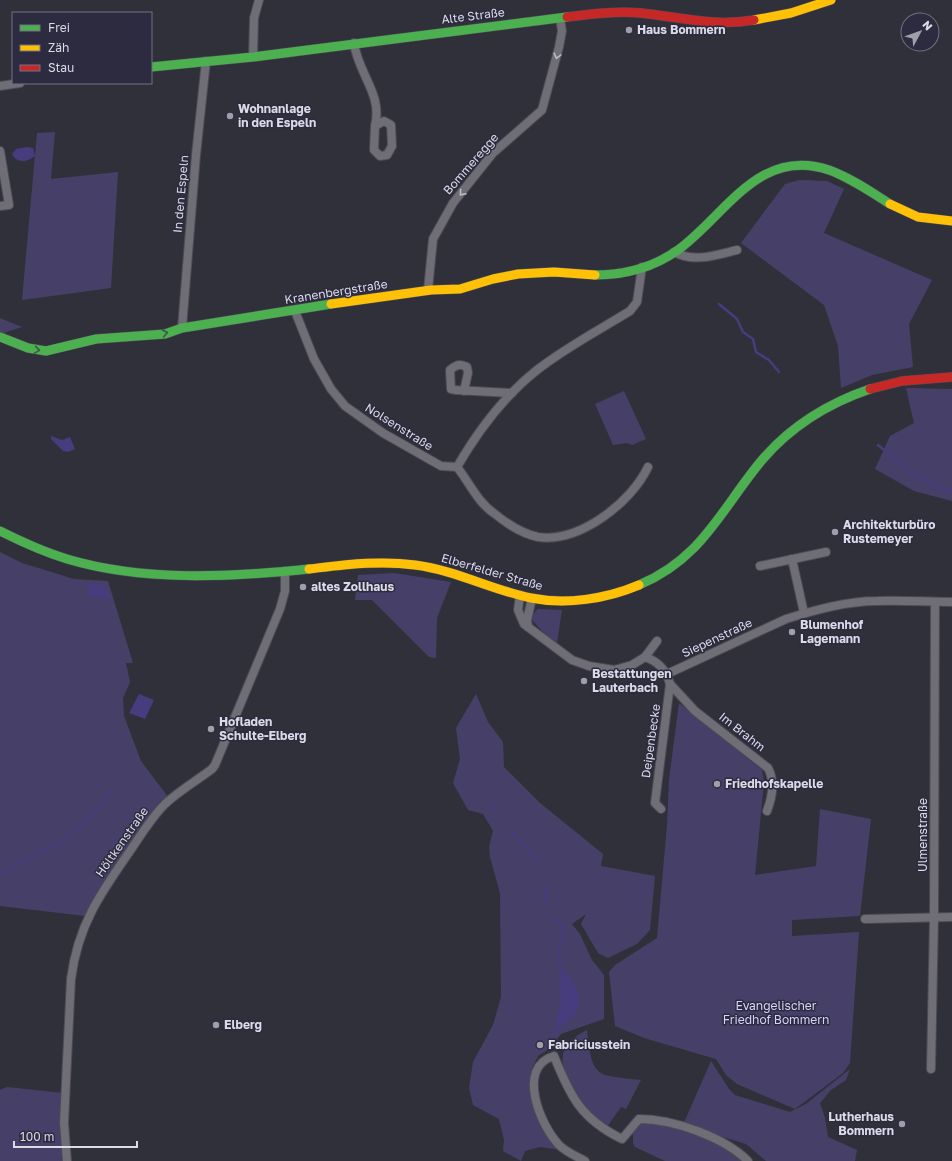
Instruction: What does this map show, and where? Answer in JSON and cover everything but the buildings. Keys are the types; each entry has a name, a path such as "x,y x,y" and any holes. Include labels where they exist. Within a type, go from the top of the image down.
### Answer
{"street":[{"path":"253,57 254,18 259,0"},
{"name":"Alte Straße","path":"152,67 253,57 560,18 627,12 713,23 742,22 791,13 831,0"},
{"name":"Bommeregge","path":"428,290 433,239 453,203 497,149 542,110 560,47 562,31 560,18"},
{"path":"354,43 360,67 377,103 378,111 375,126"},
{"name":"In den Espeln","path":"182,328 196,155 206,61"},
{"path":"0,86 13,84"},
{"path":"0,151 9,205 0,206"},
{"name":"Kranenbergstraße","path":"0,337 28,348 46,351 96,339 165,334 182,328 428,290 460,289 486,280 532,272 604,275 624,273 657,262 674,252 695,236 744,187 762,175 796,166 824,168 853,181 909,213 926,219 952,221"},
{"path":"674,252 684,257 710,257 737,250"},
{"path":"642,267 637,302 630,311 538,369 512,393 472,441 457,467 486,507 494,514 529,534 545,537 568,534 594,523 621,502 641,480 648,468"},
{"name":"Nolsenstraße","path":"295,311 314,359 331,389 345,406 383,433 441,466 457,467"},
{"name":"Elberfelder Straße","path":"0,531 36,549 81,563 153,574 181,575 285,571 368,563 413,564 441,569 532,598 579,601 624,591 651,580 673,566 701,542 759,464 782,440 809,418 845,398 877,386 922,378 952,377"},
{"path":"464,390 512,393"},
{"path":"760,566 826,552"},
{"path":"792,559 804,614"},
{"name":"Höltkenstraße","path":"67,1161 64,1123 71,979 84,925 107,885 158,811 170,800 212,769 215,765 280,609 285,591 285,571"},
{"path":"520,595 518,610 520,619 528,627 565,655 589,666 614,670 632,665 645,657 657,641"},
{"path":"528,627 527,620 532,598"},
{"name":"Siepenstraße","path":"667,674 786,619 804,614 866,602 952,602"},
{"name":"Ulmenstraße","path":"932,1069 935,602"},
{"path":"645,657 662,668 667,674"},
{"name":"Deipenbecke","path":"661,809 655,803 670,684 667,674"},
{"name":"Im Brahm","path":"670,684 695,711 768,768 772,788 767,811"},
{"path":"865,919 934,917 952,918"},
{"path":"585,1161 560,1146 541,1121 535,1097 535,1074 538,1065 545,1058 554,1056 566,1086 578,1106 608,1131 622,1139 639,1119 650,1119 704,1133 727,1144 748,1161"}],"green space":[{"path":"55,132 51,179 118,172 111,288 22,300 37,133"},
{"path":"799,180 827,181 844,189 824,233 932,280 909,324 913,367 872,375 841,388 838,346 824,305 741,243 785,184"},
{"path":"0,318 22,327 0,334"},
{"path":"906,388 952,389 952,501 914,491 875,469 890,436 914,423"},
{"path":"624,391 646,439 632,445 627,443 613,445 595,404"},
{"path":"0,552 22,563 74,579 108,581 133,663 126,663 130,682 123,698 124,716 141,761 168,797 108,879 85,916 0,906"},
{"path":"394,573 451,582 437,618 436,658 429,657 372,600 355,600 358,575"},
{"path":"538,609 562,610 557,643 543,632 532,620 533,614"},
{"path":"476,694 488,722 503,742 504,767 540,803 603,854 601,866 655,876 650,930 637,944 608,958 598,953 581,924 586,914 572,924 580,934 592,960 604,975 604,1019 561,1034 550,1048 538,1056 532,1068 530,1079 531,1097 538,1120 561,1150 540,1147 525,1151 521,1161 503,1151 504,1140 499,1119 473,1105 469,1088 473,1062 493,1025 501,997 500,893 490,857 489,847 493,831 483,814 468,810 453,783 460,759 456,728"},
{"name":"Evangelischer Friedhof Bommern","path":"679,703 762,770 764,782 755,875 816,866 820,809 871,819 860,916 792,920 792,936 859,932 850,1063 843,1073 795,1109 737,1084 726,1075 716,1059 644,1038 615,1026 609,972 615,965 657,938 667,825 669,780"},
{"path":"587,1030 591,1058 594,1066 599,1072 614,1077 641,1080 626,1109 621,1107 607,1127 579,1103 564,1068 563,1054 566,1047 570,1041"},
{"path":"711,1061 729,1089 735,1095 790,1112 806,1104 850,1069 846,1080 831,1090 820,1103 825,1118 828,1137 857,1150 855,1161 766,1161 746,1144 683,1125"},
{"path":"7,1087 63,1093 66,1161 0,1161 0,1090"},
{"path":"642,1123 685,1128 702,1134 714,1140 745,1161 665,1161 635,1147 633,1143 633,1128"}],"shaded area":[{"path":"27,147 33,148 35,156 29,160 19,161 12,154 16,149"},
{"path":"51,436 62,440 70,437 75,449 68,452 63,451 51,439"},
{"path":"89,583 100,584 107,589 110,598 89,597"},
{"path":"139,694 154,700 145,719 129,713"},
{"path":"561,971 566,973 573,982 578,994 579,1006 573,1016 558,1028 557,1017 561,1001 559,981"}],"waterway":[{"path":"719,304 737,319 743,332 753,339 756,352 769,360 779,372"},
{"path":"878,445 914,474 952,492"},
{"path":"0,874 32,856 60,843 92,815 113,789"},
{"path":"490,803 495,807"},
{"path":"511,832 538,860"},
{"path":"545,886 547,903"},
{"path":"555,918 564,931 559,946 561,971"},
{"path":"550,1036 558,1028"}],"traffic: fast":[{"path":"152,67 253,57 567,17"},
{"path":"595,275 628,272 639,269 669,256 695,236 745,188 763,176 782,168 804,165 829,170 853,181 890,204"},
{"path":"0,337 28,348 46,351 96,339 165,334 182,328 331,304"},
{"path":"639,585 661,574 695,547 709,531 762,460 785,437 798,426 825,409 840,401 870,389"},
{"path":"0,531 67,559 126,571 187,576 249,574 309,569"}],"traffic: slow":[{"path":"754,20 791,13 831,0"},
{"path":"890,204 918,217 952,221"},
{"path":"331,304 431,290 460,289 493,279 518,274 554,272 595,275"},
{"path":"309,569 375,563 415,565 445,571 531,598 558,601 572,601 600,597 639,585"}],"traffic: jam":[{"path":"567,17 632,12 711,22 740,22 754,20"},
{"path":"870,389 902,381 952,377"}],"place":[{"name":"Haus Bommern","path":"629,30"},
{"name":"Wohnanlage in den Espeln","path":"230,116"},
{"name":"Architekturbüro Rustemeyer","path":"835,532"},
{"name":"altes Zollhaus","path":"303,587"},
{"name":"Blumenhof Lagemann","path":"792,632"},
{"name":"Bestattungen Lauterbach","path":"584,681"},
{"name":"Hofladen Schulte-Elberg","path":"211,729"},
{"name":"Friedhofskapelle","path":"717,784"},
{"name":"Elberg","path":"216,1025"},
{"name":"Fabriciusstein","path":"540,1045"},
{"name":"Lutherhaus Bommern","path":"902,1124"}]}
